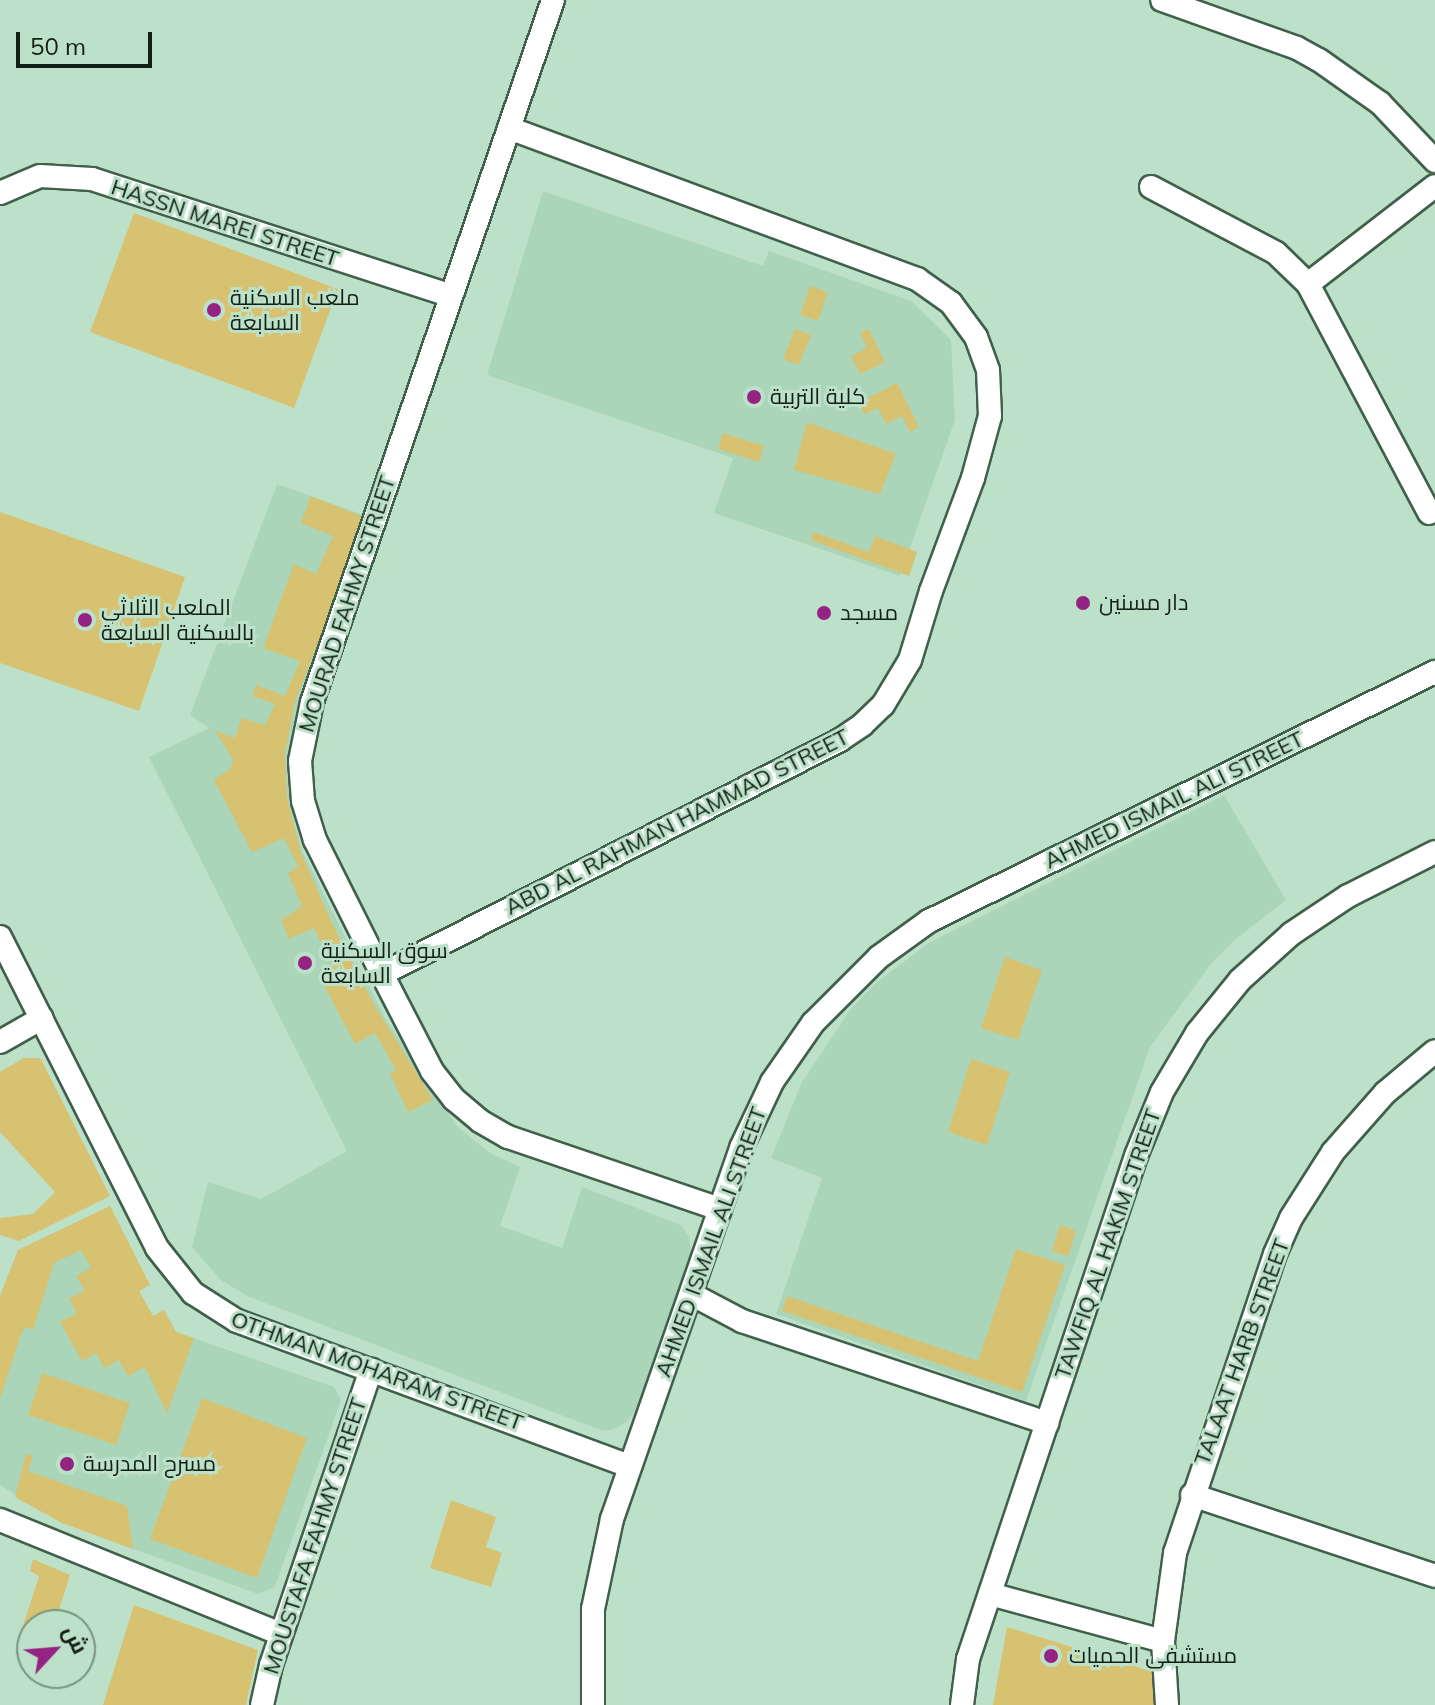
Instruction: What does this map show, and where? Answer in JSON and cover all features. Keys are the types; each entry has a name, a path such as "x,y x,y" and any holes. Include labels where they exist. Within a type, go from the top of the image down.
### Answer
{"street":[{"name":"MOURAD FAHMY STREET","path":"553,0 312,702 302,741 301,781 311,831 432,1071 454,1099 480,1121 508,1137 720,1209"},
{"path":"1162,0 1297,48 1319,60 1380,103 1435,161"},
{"name":"ABD AL RAHMAN HAMMAD STREET","path":"382,974 840,740 862,725 883,705 910,660 931,591 973,478 990,416 988,370 976,337 951,303 917,279 509,128"},
{"name":"HASSN MAREI STREET","path":"0,193 40,176 92,179 450,295"},
{"path":"1308,284 1435,186"},
{"path":"1151,187 1276,253 1308,284 1429,513"},
{"name":"AHMED ISMAIL ALI STREET","path":"593,1705 591,1639 597,1578 630,1466 755,1114 791,1052 833,999 903,938 929,921 1435,672"},
{"name":"TAWFIQ AL HAKIM STREET","path":"962,1705 968,1659 1136,1156 1162,1092 1197,1033 1240,980 1291,934 1348,896 1435,852"},
{"name":"OTHMAN MOHARAM STREET","path":"0,937 157,1248 180,1280 207,1304 237,1321 630,1466"},
{"path":"0,1042 42,1018"},
{"name":"TALAAT HARB STREET","path":"1167,1705 1163,1641 1168,1582 1192,1495 1271,1266 1291,1218 1311,1184 1357,1121 1435,1051"},
{"path":"691,1294 742,1321 1047,1423"},
{"name":"MOUSTAFA FAHMY STREET","path":"262,1705 281,1634 371,1369"},
{"path":"1192,1495 1435,1576"},
{"path":"0,1520 281,1634"},
{"path":"990,1594 1163,1641"}],"shaded area":[{"name":"كلية التربية","path":"543,191 763,266 769,251 911,301 951,340 955,420 900,576 714,513 733,458 487,375"},
{"name":"ملعب السكنية السابعة","path":"134,213 338,289 294,408 90,332"},
{"path":"810,286 828,292 818,321 800,315"},
{"path":"795,329 811,335 799,365 783,359"},
{"path":"869,329 885,362 860,374 851,356 867,348 860,333"},
{"path":"897,383 919,427 910,432 902,416 886,424 878,408 864,414 858,403"},
{"path":"810,423 896,454 880,494 794,470 806,425"},
{"path":"723,433 764,446 759,462 718,449"},
{"name":"سوق السكنية السابعة","path":"277,484 369,517 296,710 288,764 294,820 303,852 385,1018 457,1126 490,1153 520,1167 500,1226 562,1248 582,1187 681,1225 689,1236 691,1253 635,1411 627,1422 614,1429 603,1431 247,1296 221,1280 192,1247 208,1182 261,1199 347,1151 149,757 209,728 190,715"},
{"path":"311,496 366,518 295,702 285,754 287,799 302,855 331,921 371,999 433,1100 408,1112 390,1074 396,1070 375,1033 355,1044 319,976 332,966 314,928 289,939 281,920 302,906 288,873 298,866 284,838 252,852 214,780 231,768 233,759 215,731 235,738 241,718 265,725 275,704 252,696 256,685 285,696 300,661 263,648 294,564 316,574 333,536 301,523"},
{"name":"الملعب الثلاثي بالسكنية السابعة","path":"0,512 185,577 139,711 0,663"},
{"path":"814,532 869,552 875,536 917,552 909,576 811,540"},
{"path":"1224,795 1286,900 1236,939 1211,964 1150,1047 1026,1401 776,1314 822,1178 771,1158 802,1082 850,1010 877,982 930,942"},
{"path":"1005,957 1042,970 1018,1040 981,1028"},
{"path":"24,1058 40,1058 110,1196 19,1241 0,1235 0,1218 33,1214 55,1192 0,1132 0,1072"},
{"path":"971,1059 1010,1072 987,1145 948,1132"},
{"path":"110,1206 150,1285 139,1291 153,1317 164,1310 176,1332 334,1387 341,1400 275,1587 258,1594 62,1523 0,1485 0,1296 18,1250"},
{"path":"110,1206 150,1285 139,1291 153,1316 164,1310 176,1332 194,1338 167,1413 145,1367 128,1376 119,1360 104,1368 96,1353 82,1361 60,1322 77,1313 69,1299 85,1290 76,1276 91,1268 81,1250 54,1263 33,1330 27,1327 22,1332 0,1399 0,1296 18,1250"},
{"path":"1060,1225 1076,1231 1068,1256 1052,1251"},
{"path":"1016,1249 1065,1265 1022,1392 782,1311 787,1296 978,1361"},
{"path":"42,1373 130,1403 116,1445 28,1415"},
{"path":"202,1398 307,1438 257,1578 150,1539"},
{"path":"26,1454 33,1456 28,1471 127,1506 133,1549 62,1523 15,1497"},
{"path":"451,1500 496,1517 486,1547 502,1553 491,1587 430,1568"},
{"path":"33,1559 70,1575 59,1609 28,1609 39,1576 30,1571"},
{"path":"134,1605 258,1650 246,1705 103,1705"},
{"name":"مستشفى الحميات","path":"1007,1627 1157,1673 1156,1705 993,1705"}],"place":[{"name":"ملعب السكنية السابعة","path":"214,310"},
{"name":"كلية التربية","path":"754,397"},
{"name":"دار مسنين","path":"1083,603"},
{"name":"مسجد","path":"824,613"},
{"name":"الملعب الثلاثي بالسكنية السابعة","path":"85,620"},
{"name":"سوق السكنية السابعة","path":"305,963"},
{"name":"مسرح المدرسة","path":"67,1464"},
{"name":"مستشفى الحميات","path":"1051,1656"}]}
